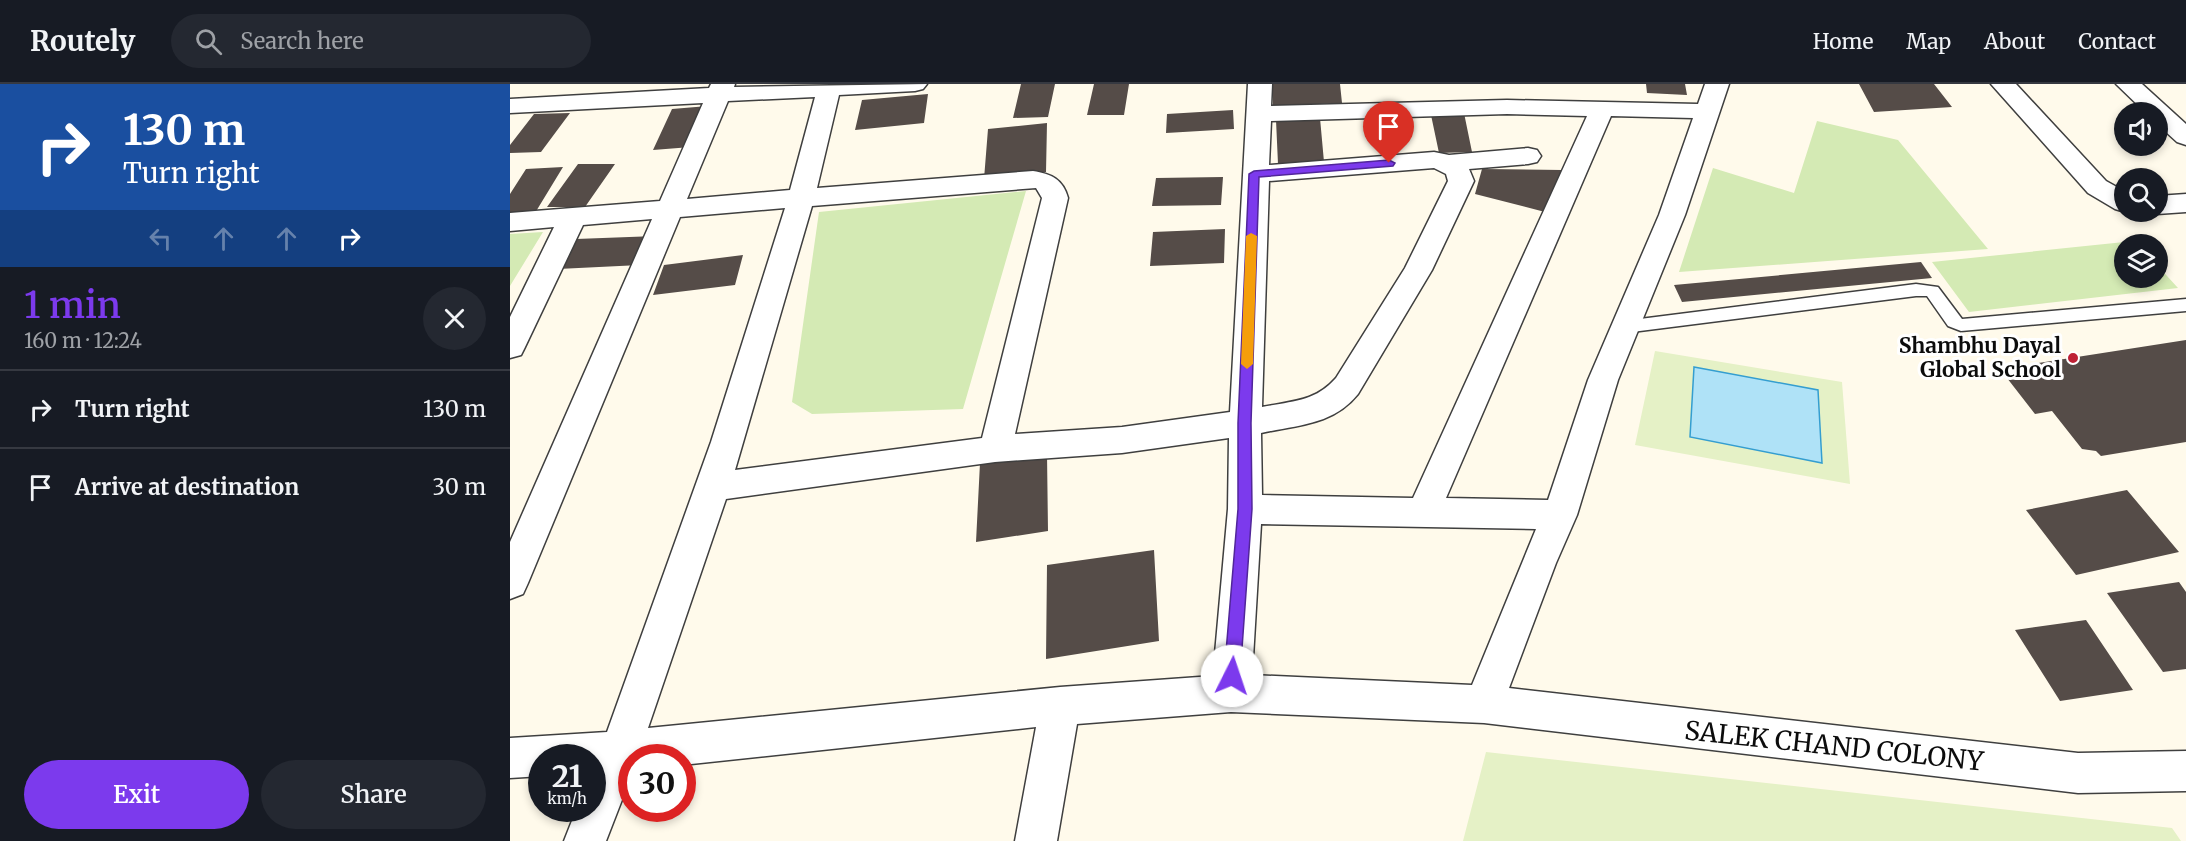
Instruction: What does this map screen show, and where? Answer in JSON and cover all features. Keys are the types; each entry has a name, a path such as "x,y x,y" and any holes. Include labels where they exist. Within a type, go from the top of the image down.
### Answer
{"street":[{"path":"510,106 721,90 915,84"},
{"path":"1231,693 1245,509 1245,423 1254,174 1260,84"},
{"path":"2003,84 2097,188 2114,197"},
{"path":"2128,84 2186,137"},
{"path":"623,744 713,487 801,199 829,87"},
{"path":"510,583 721,90"},
{"path":"1258,114 1507,107 1602,109 1713,97 1672,215 1603,380 1560,515 1538,563 1484,704"},
{"path":"1423,513 1578,158 1602,109"},
{"path":"1254,174 1434,160 1451,163 1528,156"},
{"path":"713,487 995,449 1122,440 1245,423 1322,408 1336,399 1347,386 1418,270 1461,180 1459,171 1451,163"},
{"path":"510,222 1033,179 1045,181 1053,189 1055,198 995,449"},
{"path":"2168,204 2186,202"},
{"path":"510,347 573,218"},
{"path":"1245,509 1560,515"},
{"name":"SALEK CHAND COLONY","path":"689,744 1060,706 1231,693 1484,704 2078,773 2179,781"},
{"path":"1036,841 1060,706"},
{"name":"SALEK CHAND COLONY","path":"510,758 618,751"},
{"path":"585,841 618,758"}],"lane":[{"path":"1624,327 1916,290 1932,291 1954,322 1960,325 2186,305"}],"green space":[{"path":"1817,121 1898,140 1988,249 1679,272 1713,168 1794,193"},
{"path":"1026,191 963,409 812,414 792,402 819,212"},
{"path":"543,232 510,286 510,234"},
{"path":"2114,243 2114,288 2168,288 2168,277 2178,288 1969,312 1932,262"},
{"path":"1655,351 1842,382 1850,484 1635,445"},
{"path":"1486,752 2172,828 2181,841 1463,841"}],"water":[{"path":"1694,367 1818,390 1822,463 1690,437"}],"building":[{"path":"1021,84 1055,84 1048,117 1013,118"},
{"path":"1094,84 1129,84 1124,115 1087,115"},
{"path":"1272,84 1340,84 1342,103 1273,106"},
{"path":"1646,84 1685,84 1687,95 1647,93"},
{"path":"1859,84 1934,84 1952,107 1874,112"},
{"path":"928,94 924,123 855,130 862,100"},
{"path":"708,106 691,147 653,150 672,109"},
{"path":"1233,110 1234,129 1166,133 1167,114"},
{"path":"570,113 541,152 510,153 510,145 534,114"},
{"path":"1464,113 1472,152 1439,153 1431,115"},
{"path":"1320,118 1324,162 1278,164 1276,120"},
{"path":"1047,123 1046,172 984,179 988,129"},
{"path":"578,164 615,164 585,207 547,207"},
{"path":"563,167 535,213 510,214 510,194 526,169"},
{"path":"1482,169 1562,170 1545,212 1475,194"},
{"path":"1223,177 1221,205 1152,206 1156,178"},
{"path":"1225,229 1224,263 1150,266 1153,232"},
{"path":"656,236 640,265 558,269 576,239"},
{"path":"743,255 735,285 653,295 664,265"},
{"path":"1921,262 1932,278 1682,302 1674,285"},
{"path":"2186,340 2186,442 2101,456 2096,451 2082,449 2052,411 2035,414 2000,369"},
{"path":"1047,454 1048,531 976,542 980,463"},
{"path":"2127,490 2179,552 2076,575 2026,510"},
{"path":"1154,550 1159,641 1046,659 1047,565"},
{"path":"2179,582 2186,592 2186,669 2163,672 2107,593"},
{"path":"2086,620 2133,690 2060,701 2015,630"}],"slow traffic":[{"path":"1247,364 1251,236"}],"place":[{"name":"Shambhu Dayal Global School","path":"2073,358"}],"route":[{"path":"1232,676 1245,509 1245,423 1254,174 1389,163"}]}
